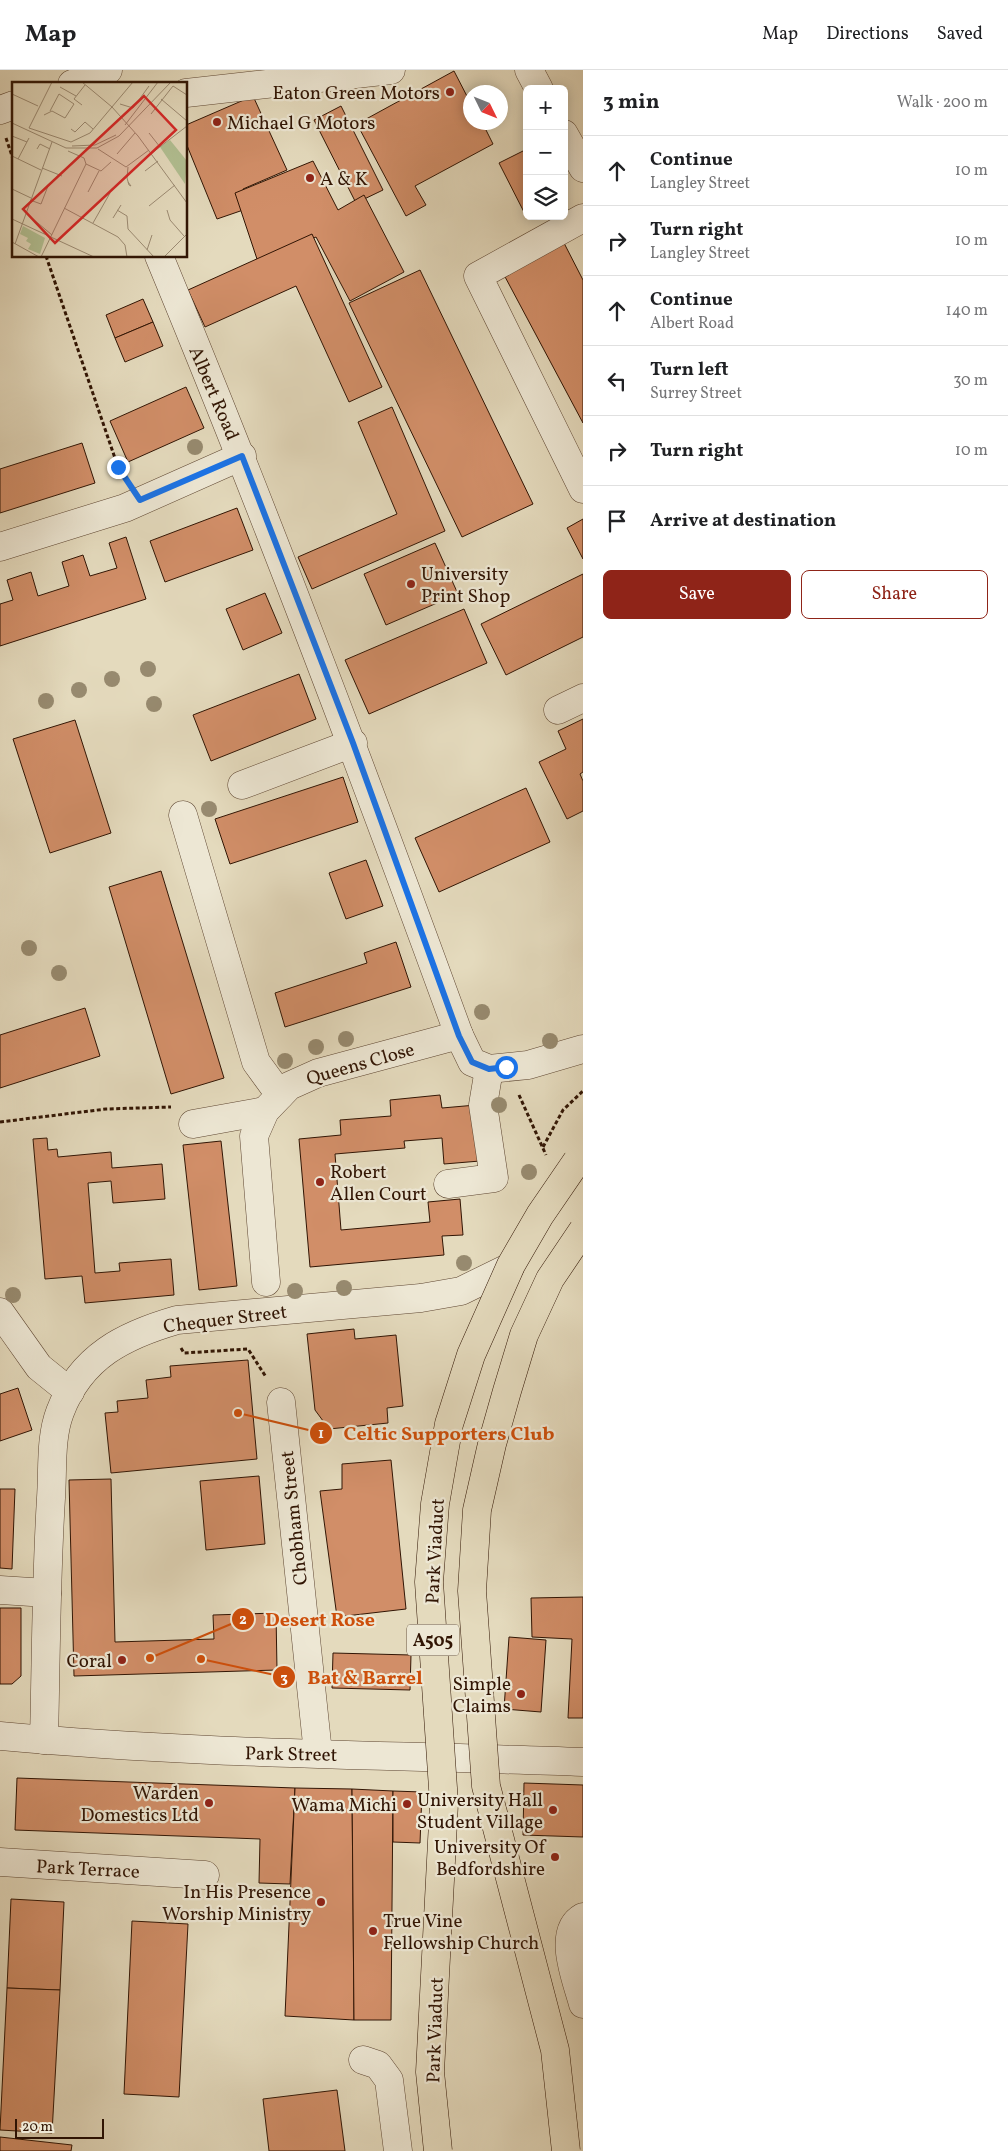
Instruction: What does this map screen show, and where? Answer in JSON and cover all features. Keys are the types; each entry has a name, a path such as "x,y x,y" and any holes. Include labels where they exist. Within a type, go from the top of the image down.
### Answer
{"highway":[{"name":"Park Viaduct","path":"438,2151 430,2072 444,1803 429,1582 434,1504 449,1424 471,1355 510,1267 540,1215 577,1161"},
{"name":"A505","path":"566,2151 555,2050 486,1786 472,1591 477,1510 492,1444 524,1335 550,1279 583,1230"}],"street":[{"path":"188,93 391,70"},
{"path":"529,70 537,85"},
{"path":"1,120 12,107"},
{"path":"568,141 583,168"},
{"path":"583,218 478,276 583,489"},
{"name":"Albert Road","path":"160,258 242,456 353,743 459,1036 472,1062 489,1069"},
{"path":"0,547 125,508 242,456"},
{"path":"558,710 583,698"},
{"path":"242,785 353,743"},
{"path":"183,815 256,1062 273,1103"},
{"name":"Queens Close","path":"273,1103 289,1086 318,1073 459,1036"},
{"path":"448,1184 494,1178 483,1105 489,1069 528,1065 583,1049"},
{"path":"193,1124 273,1103"},
{"path":"266,1282 254,1136 273,1103"},
{"name":"Chequer Street","path":"44,1740 47,1593 55,1433 60,1411 86,1369 106,1350 127,1337 166,1324 217,1315 421,1298 461,1291 510,1267"},
{"path":"0,1312 39,1367 70,1392"},
{"name":"Chobham Street","path":"281,1402 318,1753"},
{"path":"0,1590 47,1593"},
{"name":"Park Street","path":"0,1736 262,1754 318,1753 583,1762"},
{"name":"Park Terrace","path":"0,1862 206,1875"},
{"path":"583,1917 577,1920 567,1945 583,2004"},
{"path":"363,2060 378,2064 389,2080 398,2151"}],"path":[{"path":"1,120 12,156"},
{"path":"47,258 118,467 140,500"},
{"path":"543,1148 563,1110 583,1090"},
{"path":"0,1122 106,1109 173,1107 193,1124"},
{"path":"166,1324 184,1353 248,1349 281,1402"}],"building":[{"path":"454,71 463,88 463,130 486,130 493,144 415,186 426,205 406,216 357,124"},
{"path":"253,96 287,170 243,189 249,208 217,219 188,148 188,124"},
{"path":"341,106 383,190 356,203 314,120"},
{"path":"523,151 523,210 499,163"},
{"path":"313,161 338,210 364,195 404,272 350,301 316,237 258,262 235,193"},
{"path":"312,234 382,387 349,402 296,286 205,327 188,290"},
{"path":"564,243 583,280 583,423 503,273"},
{"path":"420,270 533,504 462,537 349,303"},
{"path":"143,299 153,322 115,338 106,315"},
{"path":"153,322 163,346 125,362 115,338"},
{"path":"186,387 204,428 128,462 110,421"},
{"path":"392,407 445,531 312,589 298,557 397,514 358,422"},
{"path":"82,443 95,483 0,513 0,469"},
{"path":"237,508 253,550 165,582 150,541"},
{"path":"583,519 583,559 567,528"},
{"path":"126,537 146,599 0,646 0,604 13,600 7,580 31,572 38,596 69,586 62,562 83,555 90,576 117,568 109,543"},
{"name":"University Print Shop","path":"435,543 458,594 386,625 364,574"},
{"path":"583,574 583,637 506,675 481,624"},
{"path":"265,593 282,633 243,650 226,609"},
{"path":"464,609 487,663 369,714 345,660"},
{"path":"299,674 316,719 211,761 193,715"},
{"path":"583,719 583,772 580,774 583,781 583,811 567,819 539,762 566,749 558,731"},
{"path":"75,720 111,833 50,853 13,739"},
{"path":"343,777 358,822 230,864 215,819"},
{"path":"526,788 550,842 439,892 415,838"},
{"path":"366,860 383,906 346,919 329,873"},
{"path":"161,871 224,1078 171,1094 109,887"},
{"path":"396,942 411,987 285,1027 275,993 367,963 364,953"},
{"path":"85,1008 100,1056 0,1088 0,1035"},
{"name":"Robert Allen Court","path":"440,1095 442,1108 476,1105 480,1161 444,1164 442,1138 404,1141 405,1148 335,1154 341,1230 430,1222 428,1202 460,1199 463,1235 442,1236 444,1255 310,1267 299,1139 341,1135 340,1120 391,1116 390,1100"},
{"path":"47,1138 48,1150 57,1149 58,1157 111,1152 112,1168 162,1164 165,1199 113,1203 111,1181 88,1183 95,1273 120,1271 119,1263 171,1259 174,1295 85,1303 82,1276 45,1279 33,1139"},
{"path":"221,1141 237,1286 199,1290 183,1145"},
{"path":"354,1329 355,1339 396,1335 403,1406 387,1408 388,1423 329,1429 315,1410 307,1334"},
{"path":"248,1360 257,1459 111,1473 105,1413 118,1412 117,1401 148,1398 146,1380 171,1377 170,1366"},
{"path":"18,1388 32,1430 0,1441 0,1394"},
{"path":"391,1460 406,1609 337,1617 320,1491 342,1489 342,1464"},
{"path":"259,1476 265,1544 206,1550 200,1481"},
{"path":"111,1479 115,1642 214,1639 213,1615 276,1613 277,1670 74,1676 69,1480"},
{"path":"0,1489 15,1489 12,1569 0,1568"},
{"path":"583,1597 583,1718 568,1718 572,1639 532,1637 531,1598"},
{"path":"0,1608 21,1608 21,1676 12,1684 0,1684"},
{"path":"509,1637 546,1640 541,1712 504,1709"},
{"path":"333,1653 411,1655 410,1690 332,1688"},
{"path":"17,1778 295,1788 290,1884 259,1883 260,1839 15,1830"},
{"name":"University Hall Student Village","path":"524,1783 583,1785 583,1837 523,1835"},
{"name":"In His Presence Worship Ministry","path":"295,1788 352,1789 354,2020 285,2016"},
{"name":"True Vine Fellowship Church","path":"352,1789 393,1791 391,2020 354,2020"},
{"path":"393,1791 422,1792 420,1843 393,1842"},
{"path":"11,1899 64,1902 60,1990 7,1988"},
{"path":"132,1921 188,1924 179,2097 124,2094"},
{"path":"7,1988 60,1990 52,2133 0,2130"},
{"path":"337,2090 345,2151 269,2151 263,2099"},
{"path":"0,2137 72,2145 71,2151 0,2151"}],"place":[{"name":"Eaton Green Motors","path":"450,92"},
{"name":"Michael G Motors","path":"217,122"},
{"name":"A & K","path":"310,178"},
{"name":"University Print Shop","path":"411,584"},
{"name":"Robert Allen Court","path":"320,1182"},
{"name":"Celtic Supporters Club","path":"238,1413"},
{"name":"Desert Rose","path":"150,1658"},
{"name":"Bat & Barrel","path":"201,1659"},
{"name":"Coral","path":"122,1660"},
{"name":"Simple Claims","path":"521,1694"},
{"name":"Warden Domestics Ltd","path":"209,1803"},
{"name":"Wama Michi","path":"407,1804"},
{"name":"University Hall Student Village","path":"553,1810"},
{"name":"University Of Bedfordshire","path":"555,1857"},
{"name":"In His Presence Worship Ministry","path":"321,1902"},
{"name":"True Vine Fellowship Church","path":"373,1931"}],"route":[{"path":"118,467 140,500 242,456 353,743 459,1036 472,1062 489,1069 506,1067"}]}
